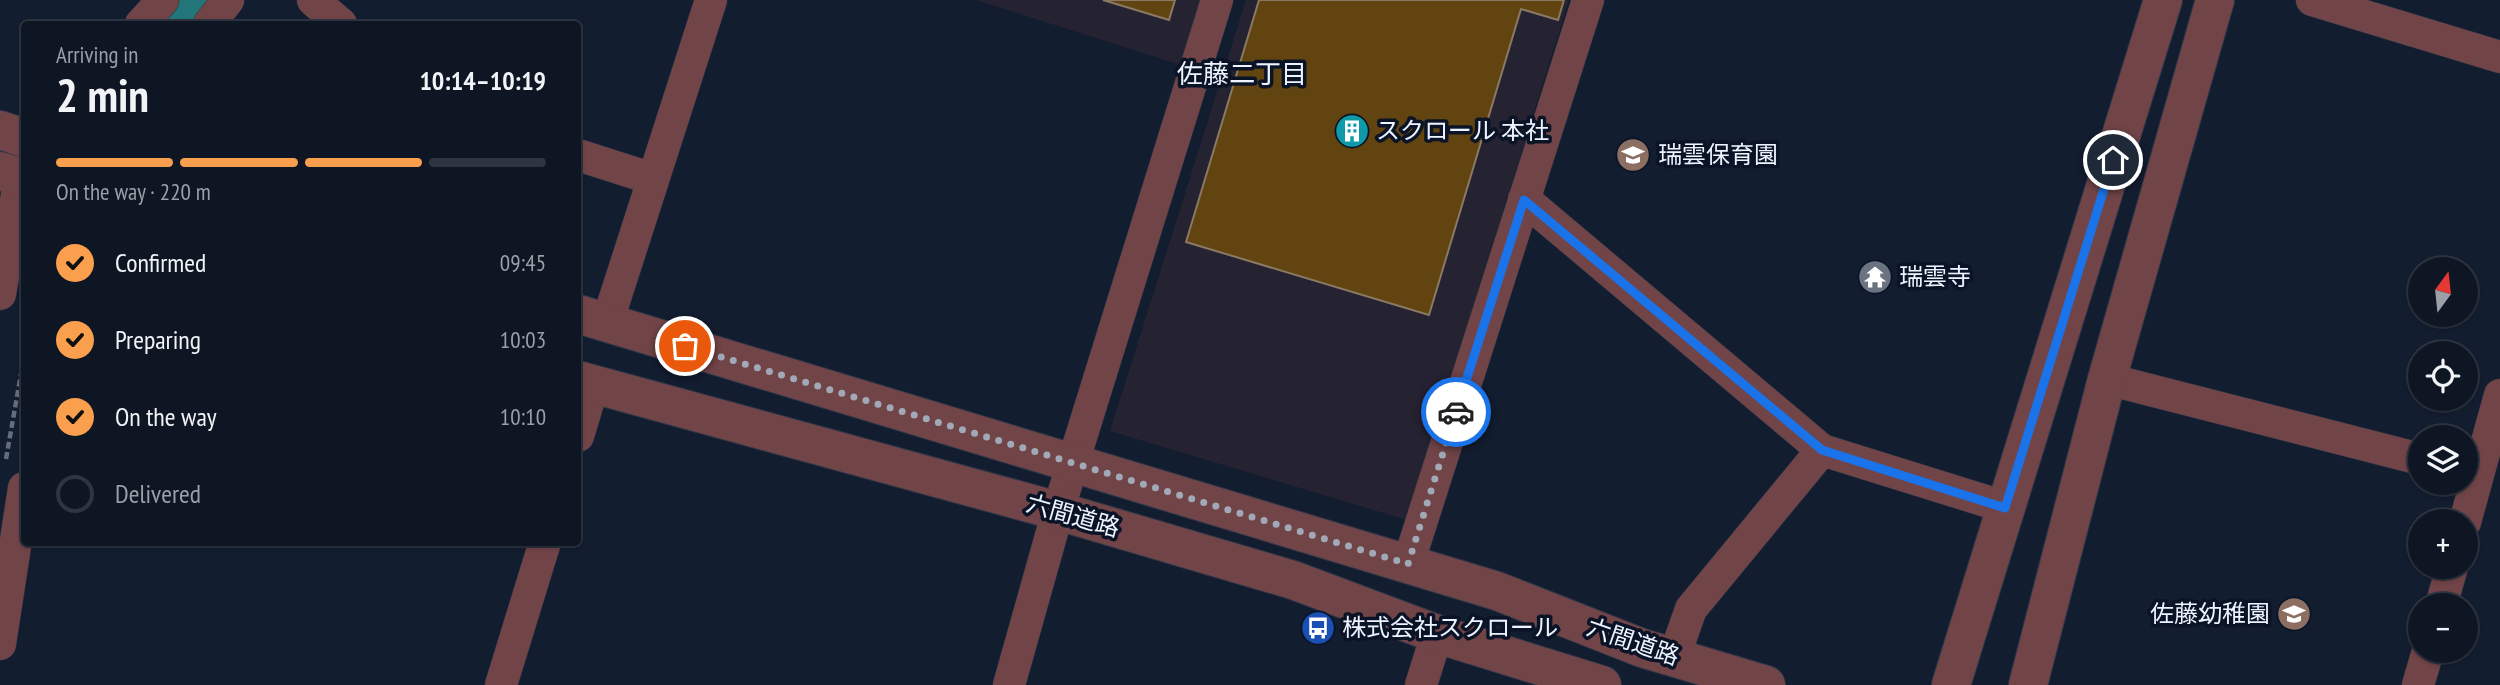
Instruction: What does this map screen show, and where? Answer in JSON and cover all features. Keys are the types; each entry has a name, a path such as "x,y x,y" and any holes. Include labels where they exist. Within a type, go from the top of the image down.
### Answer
{"street":[{"path":"144,21 163,0"},
{"path":"211,21 228,0"},
{"path":"313,0 338,21"},
{"path":"592,318 653,179 711,0"},
{"path":"1009,685 1058,511 1217,0"},
{"path":"1408,564 1588,0"},
{"path":"1951,685 2163,0"},
{"path":"2028,685 2106,379 2215,0"},
{"path":"2312,0 2500,57"},
{"path":"0,130 21,137"},
{"path":"581,156 653,179"},
{"path":"0,294 15,175"},
{"path":"1524,200 1822,450 2005,508"},
{"name":"六間道路","path":"592,318 1497,591 1642,648 1766,685"},
{"path":"2106,379 2408,456"},
{"path":"581,413 585,383"},
{"name":"六間道路","path":"585,383 1058,511 1293,580 1437,634 1602,685"},
{"path":"2470,509 2482,475 2500,395"},
{"path":"1674,657 1690,609 1822,450"},
{"path":"0,644 21,508"},
{"path":"501,685 544,546"},
{"path":"1421,685 1437,634"},
{"path":"2418,685 2424,663"}],"path":[{"path":"5,463 21,374"}],"shaded area":[{"path":"976,0 1201,0 1181,65"},
{"path":"1246,0 1569,0 1407,520 1110,431"}],"building":[{"path":"1103,0 1175,0 1169,20"},
{"name":"スクロール 本社","path":"1259,0 1564,0 1558,20 1521,9 1429,315 1186,242"}],"waterway":[{"path":"179,21 199,0"}],"way so far":[{"path":"685,346 1408,564 1456,412"}],"place":[{"name":"スクロール 本社","path":"1352,131"},
{"name":"瑞雲保育園","path":"1633,155"},
{"name":"瑞雲寺","path":"1875,277"},
{"name":"佐藤幼稚園","path":"2294,614"},
{"name":"株式会社スクロール","path":"1318,628"}],"district":[{"name":"佐藤二丁目","path":"1242,74"}],"route":[{"path":"1456,412 1524,200 1822,450 2005,508 2113,160"}]}
